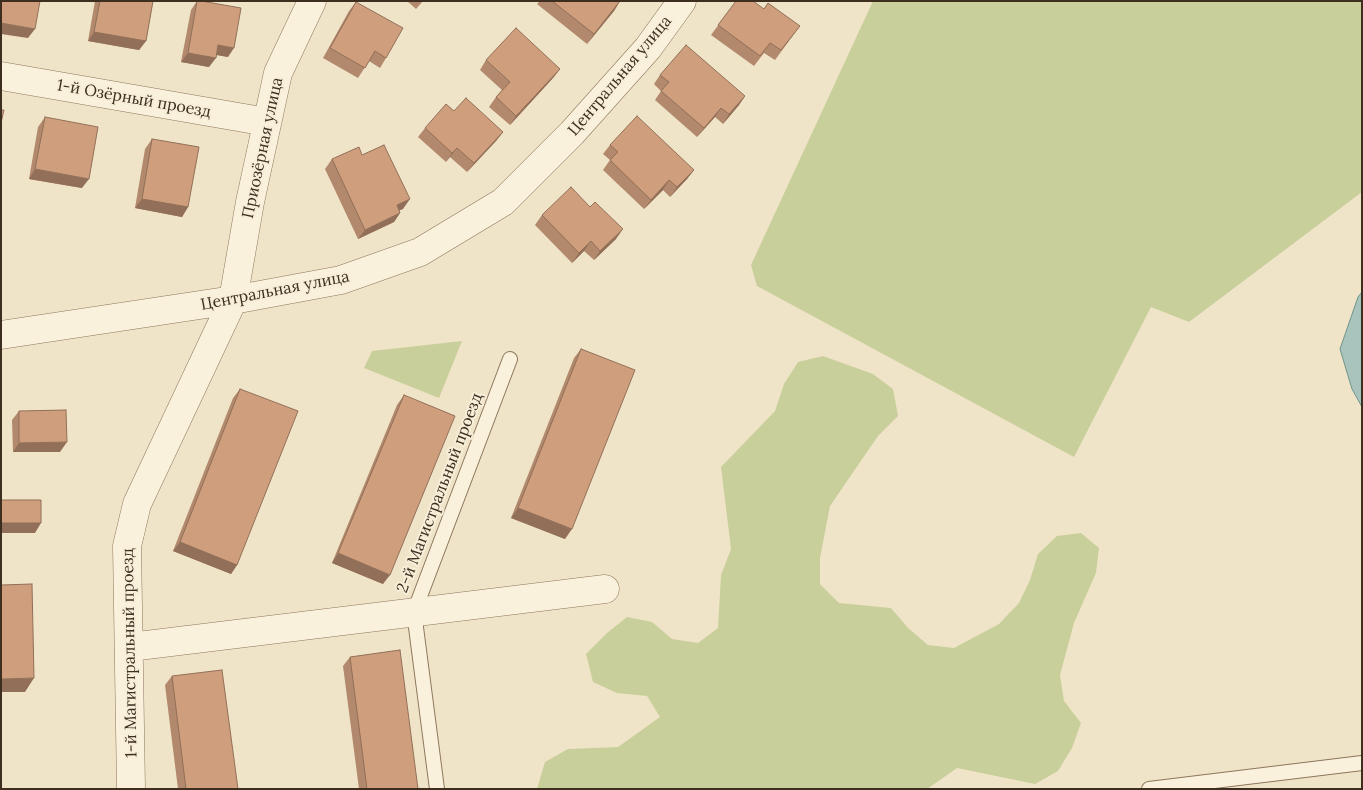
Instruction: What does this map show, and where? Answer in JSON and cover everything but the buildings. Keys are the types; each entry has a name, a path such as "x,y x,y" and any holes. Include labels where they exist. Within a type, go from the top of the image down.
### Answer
{"street":[{"name":"Приозёрная улица","path":"233,300 250,202 278,73 312,1"},
{"name":"Центральная улица","path":"1,335 233,300 341,280 420,252 503,202 591,112 648,48 682,1"},
{"name":"1-й Озёрный проезд","path":"1,76 268,122"},
{"name":"1-й Магистральный проезд","path":"131,789 127,546 137,504 233,300"},
{"path":"130,647 605,589"}],"lane":[{"name":"2-й Магистральный проезд","path":"436,789 414,612 510,359"},
{"path":"1150,789 1362,763"}],"green space":[{"path":"873,1 1362,1 1362,192 1189,322 1151,307 1074,457 757,286 751,265"},
{"path":"462,341 439,398 364,368 372,351"},
{"path":"823,356 873,374 893,389 898,416 878,436 830,506 820,558 820,584 839,603 891,608 908,628 928,645 954,648 999,624 1019,603 1030,580 1038,554 1057,536 1081,533 1099,548 1096,573 1074,623 1060,675 1064,701 1081,723 1072,748 1058,771 1035,784 957,768 927,789 537,789 545,762 568,749 618,747 660,717 647,696 617,693 593,682 586,654 607,633 627,617 652,622 672,639 698,643 718,628 721,575 731,549 721,467 775,411 784,384 798,362"}],"water":[{"path":"1362,292 1362,407 1352,389 1340,349 1358,297"}]}
